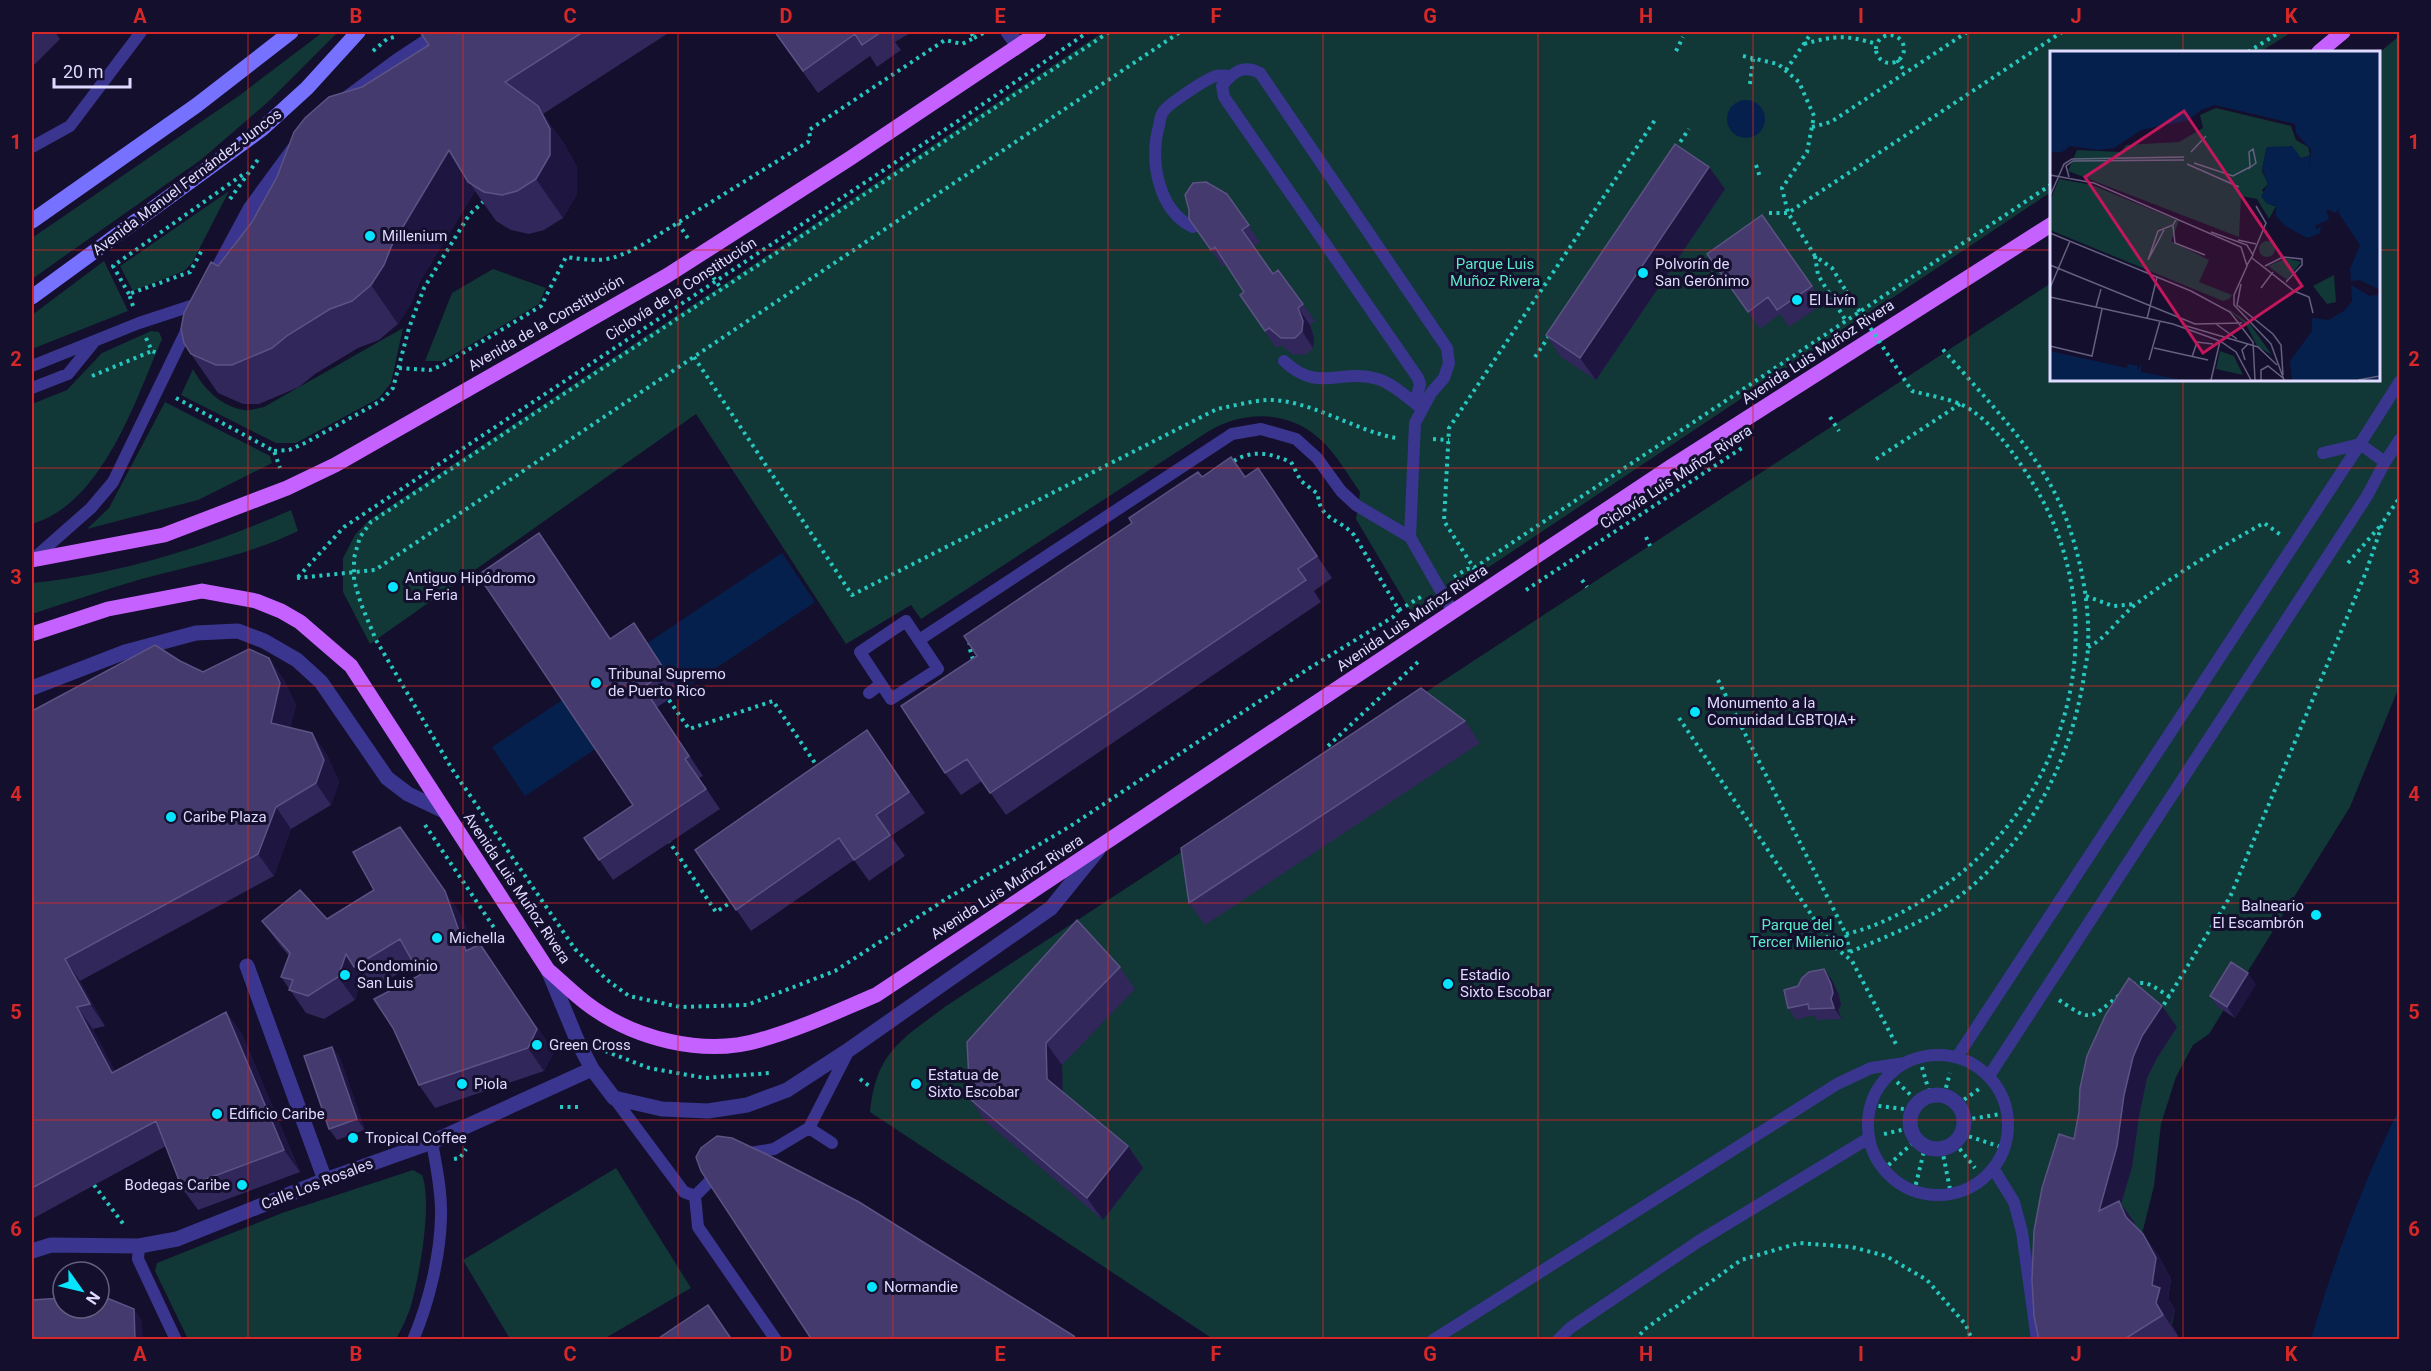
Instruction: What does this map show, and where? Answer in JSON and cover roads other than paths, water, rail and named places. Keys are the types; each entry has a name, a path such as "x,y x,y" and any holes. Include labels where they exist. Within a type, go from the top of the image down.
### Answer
{"main road":[{"path":"32,221 197,105 291,32"},
{"name":"Avenida Manuel Fernández Juncos","path":"32,297 262,129 307,88 358,32"},
{"name":"Avenida de la Constitución","path":"32,560 164,535 287,488 335,465 668,275 849,159 1039,32"},
{"path":"2320,51 2343,32"},
{"name":"Avenida Luis Muñoz Rivera","path":"32,634 108,609 202,591 255,601 281,611 300,622 351,666 442,810 548,970 588,1004 622,1024 667,1042 725,1047 759,1041 876,995 1672,466 2050,225"}],"street":[{"path":"333,110 397,61 441,32"},
{"path":"1008,32 1018,45"},
{"path":"200,303 250,209 291,151 308,134"},
{"path":"32,688 135,650 196,633 238,631 264,641 297,660 321,682 387,778 408,794 442,810"},
{"path":"548,970 577,1040 592,1069 614,1098 662,1109 708,1111 747,1106 787,1090 1051,908 1100,848"},
{"path":"247,966 325,1180"},
{"name":"Calle Los Rosales","path":"32,1251 51,1245 139,1246 177,1239 325,1180 432,1142 592,1069"},
{"path":"1944,1095 1958,1104 1956,1136 1921,1144 1909,1122 1920,1103 1944,1095"}],"lane":[{"path":"32,147 69,126 141,32"},
{"path":"1410,537 1415,423 1431,393 1444,378 1449,363 1447,348 1260,73 1250,68 1238,70 1222,86 1224,97 1418,378 1420,384 1417,396 1422,409"},
{"path":"1193,227 1181,222 1167,200 1155,171 1155,141 1163,112 1205,81 1215,76 1230,76"},
{"path":"32,560 91,508 113,482 200,303"},
{"path":"32,366 96,340 200,303"},
{"path":"32,388 68,374 96,340"},
{"path":"1284,361 1302,374 1323,380 1348,375 1380,379 1422,409"},
{"path":"1957,1057 2400,381"},
{"path":"919,640 1232,434 1261,429 1296,440 1317,458 1341,491 1356,505 1410,537 1453,612"},
{"path":"1990,1078 2367,496 2400,439"},
{"path":"2323,453 2360,444 2385,462"},
{"path":"906,621 938,669 891,699 880,684 860,652 906,621"},
{"path":"869,693 880,684"},
{"path":"695,1196 733,1161 746,1153 774,1149 809,1128 850,1048"},
{"path":"1433,1340 1837,1084 1870,1068 1939,1055 1957,1057 1974,1065 1990,1078 2004,1101 2008,1125 2004,1148 1993,1168 1983,1179 1963,1191 1926,1195 1914,1192 1892,1179 1876,1160 1869,1138 1870,1105 1889,1075 1905,1063"},
{"path":"614,1098 684,1192 695,1196"},
{"path":"809,1128 832,1143"},
{"path":"1558,1340 1570,1328 1699,1241 1869,1138"},
{"path":"413,1340 423,1317 434,1268 441,1216 432,1142"},
{"path":"1993,1168 2014,1202 2022,1232 2037,1340"},
{"path":"695,1196 698,1227 776,1340"},
{"path":"139,1246 138,1259 176,1340"}],"water":[{"path":"1746,100 1759,106 1765,119 1759,132 1746,138 1733,132 1727,119 1733,106"},
{"path":"782,553 815,602 525,796 492,747"},
{"path":"2399,1109 2399,1339 2311,1339 2350,1222"}],"place":[{"name":"Millenium","path":"370,236"},
{"name":"Polvorín de San Gerónimo","path":"1643,273"},
{"name":"El Livín","path":"1797,300"},
{"name":"Antiguo Hipódromo La Feria","path":"393,587"},
{"name":"Tribunal Supremo de Puerto Rico","path":"596,683"},
{"name":"Monumento a la Comunidad LGBTQIA+","path":"1695,712"},
{"name":"Caribe Plaza","path":"171,817"},
{"name":"Balneario El Escambrón","path":"2316,915"},
{"name":"Michella","path":"437,938"},
{"name":"Condominio San Luis","path":"345,975"},
{"name":"Estadio Sixto Escobar","path":"1448,984"},
{"name":"Green Cross","path":"537,1045"},
{"name":"Piola","path":"462,1084"},
{"name":"Estatua de Sixto Escobar","path":"916,1084"},
{"name":"Edificio Caribe","path":"217,1114"},
{"name":"Tropical Coffee","path":"353,1138"},
{"name":"Bodegas Caribe","path":"242,1185"},
{"name":"Normandie","path":"872,1287"}],"park label":[{"name":"Parque Luis Muñoz Rivera","path":"1495,272"},
{"name":"Parque del Tercer Milenio","path":"1797,934"}]}
